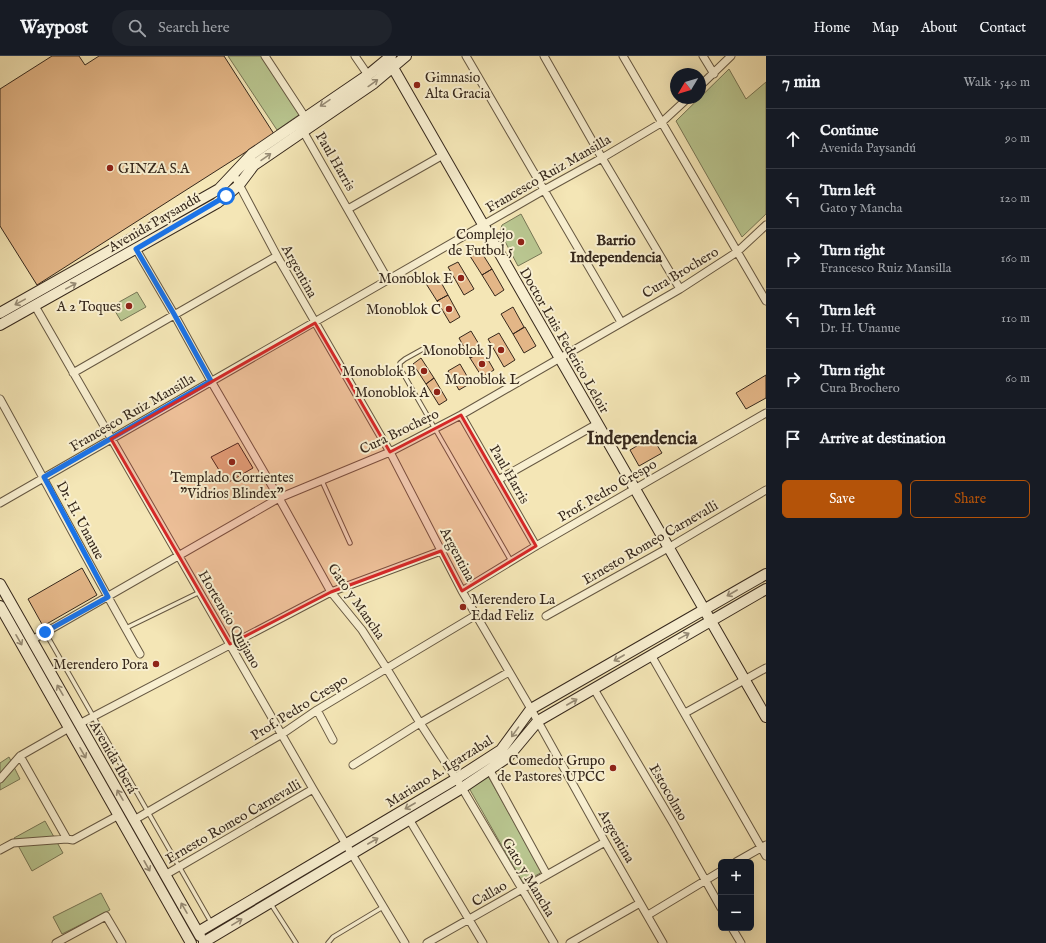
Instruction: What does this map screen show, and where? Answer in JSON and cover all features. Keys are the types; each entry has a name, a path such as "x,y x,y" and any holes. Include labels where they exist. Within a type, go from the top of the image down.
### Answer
{"main road":[{"name":"Avenida Paysandú","path":"0,313 215,192 234,175 252,154 368,74 391,61 406,56"},
{"name":"Avenida Paysandú","path":"0,325 217,203 238,184 254,165 374,82 391,61"},
{"name":"Doctor Luis Federico Leloir","path":"391,61 483,226 766,717"},
{"name":"Mariano A. Igarzabal","path":"198,932 456,779 501,750 531,709 766,574"},
{"name":"Avenida Iberá","path":"0,584 204,943"},
{"name":"Mariano A. Igarzabal","path":"204,943 217,933 462,788 508,757 538,721 766,589"},
{"name":"Avenida Iberá","path":"0,606 189,940"}],"street":[{"name":"Paul Harris","path":"265,56 305,117 303,131 388,280"},
{"path":"356,56 368,74"},
{"path":"466,56 621,322"},
{"path":"544,56 602,158 680,289"},
{"path":"623,56 766,301"},
{"path":"703,56 714,74"},
{"path":"706,81 731,56"},
{"name":"Francesco Ruiz Mansilla","path":"0,503 602,158 661,123 682,104"},
{"path":"348,209 443,155"},
{"name":"Argentina","path":"234,175 277,256 390,452 462,590 538,721 663,943"},
{"name":"Cura Brochero","path":"32,640 279,498 390,452 461,415 559,357 680,289 737,252 766,226"},
{"name":"Gato y Mancha","path":"136,249 279,498 331,592 362,630 387,669 462,788 554,943"},
{"path":"73,373 277,256"},
{"name":"Hortencio Quijano","path":"35,306 313,789 405,943"},
{"name":"Dr. H. Unanue","path":"0,399 140,654"},
{"name":"Prof. Pedro Crespo","path":"462,590 766,413"},
{"name":"Paul Harris","path":"461,415 536,546"},
{"path":"498,480 597,424"},
{"name":"Ernesto Romeo Carnevalli","path":"546,616 668,548 766,490"},
{"path":"79,724 331,592 441,550"},
{"name":"Prof. Pedro Crespo","path":"134,820 282,734 317,710 476,615"},
{"path":"651,655 764,846 766,856"},
{"path":"685,713 766,668"},
{"path":"352,765 420,723 509,672"},
{"name":"Estocolmo","path":"594,689 718,903"},
{"path":"317,710 333,740"},
{"path":"0,780 20,756 69,728"},
{"path":"20,756 67,839"},
{"path":"489,769 547,875"},
{"name":"Ernesto Romeo Carnevalli","path":"165,875 313,789"},
{"path":"0,850 13,843 67,839 73,840 118,815"},
{"path":"410,819 483,943"},
{"name":"Callao","path":"428,943 605,842"},
{"path":"741,859 764,846"},
{"path":"648,915 718,873"},
{"path":"570,943 640,902"},
{"path":"56,943 106,916 122,943"},
{"path":"734,931 741,943"},
{"path":"189,940 198,932"}],"lane":[{"path":"423,348 400,363 400,368 511,561"},
{"path":"322,481 350,544"},
{"path":"126,628 200,592"},
{"path":"45,632 217,933"},
{"path":"270,902 296,943"},
{"path":"328,943 333,937 384,906"}],"highlighted area":[{"path":"315,323 390,452 461,415 536,546 462,591 441,551 331,592 230,644 111,439"}],"green space":[{"path":"228,56 262,56 300,114 277,130"},
{"path":"729,69 746,99 766,82 766,214 742,237 676,121 693,104 706,104 706,92"},
{"name":"Complejo de Futbol 5","path":"521,214 542,253 518,266 500,232 502,225"},
{"name":"A 2 Toques","path":"137,292 146,307 121,321 112,306"},
{"path":"9,757 20,779 0,790 0,763"},
{"path":"488,776 542,872 523,883 469,788"},
{"path":"45,821 63,853 32,871 14,838"},
{"path":"101,893 110,910 62,934 53,917"}],"building":[{"name":"GINZA S.A","path":"52,56 79,56 85,65 99,56 224,56 274,134 37,285 0,226 0,89"},
{"path":"480,250 492,269 482,275 470,256"},
{"name":"Monoblok E","path":"458,262 474,289 464,295 448,267"},
{"path":"492,269 504,290 495,296 482,275"},
{"path":"437,275 448,295 437,301 425,282"},
{"name":"Monoblok C","path":"448,295 460,317 450,323 437,301"},
{"path":"513,307 524,327 513,334 501,314"},
{"path":"525,327 536,346 524,353 513,334"},
{"path":"471,331 483,351 470,358 459,338"},
{"name":"Monoblok J","path":"499,333 515,360 504,367 488,339"},
{"name":"Monoblok L","path":"483,351 494,370 482,377 470,358"},
{"name":"Monoblok B","path":"421,358 434,378 426,384 413,364"},
{"path":"460,364 471,383 459,390 448,371"},
{"path":"766,375 766,398 746,409 736,393"},
{"name":"Monoblok A","path":"434,378 447,400 439,405 426,384"},
{"path":"652,437 662,453 639,466 630,450"},
{"name":"Templado Corrientes \"Vidrios Blindex\"","path":"238,443 253,468 227,483 211,457"},
{"path":"82,568 97,595 43,626 28,599"}],"place":[{"name":"Gimnasio Alta Gracia","path":"417,85"},
{"name":"GINZA S.A","path":"110,168"},
{"name":"Complejo de Futbol 5","path":"521,242"},
{"name":"Monoblok E","path":"461,278"},
{"name":"A 2 Toques","path":"129,306"},
{"name":"Monoblok C","path":"449,309"},
{"name":"Monoblok J","path":"501,350"},
{"name":"Monoblok L","path":"482,364"},
{"name":"Monoblok B","path":"424,371"},
{"name":"Monoblok A","path":"437,392"},
{"name":"Templado Corrientes \"Vidrios Blindex\"","path":"232,462"},
{"name":"Merendero La Edad Feliz","path":"463,607"},
{"name":"Merendero Pora","path":"156,664"},
{"name":"Comedor Grupo de Pastores UPCC","path":"613,768"}],"district":[{"name":"Barrio Independencia","path":"616,248"},
{"name":"Independencia","path":"642,438"}],"route":[{"path":"45,632 108,597 44,477 211,381 136,249 217,203 226,196"}]}
